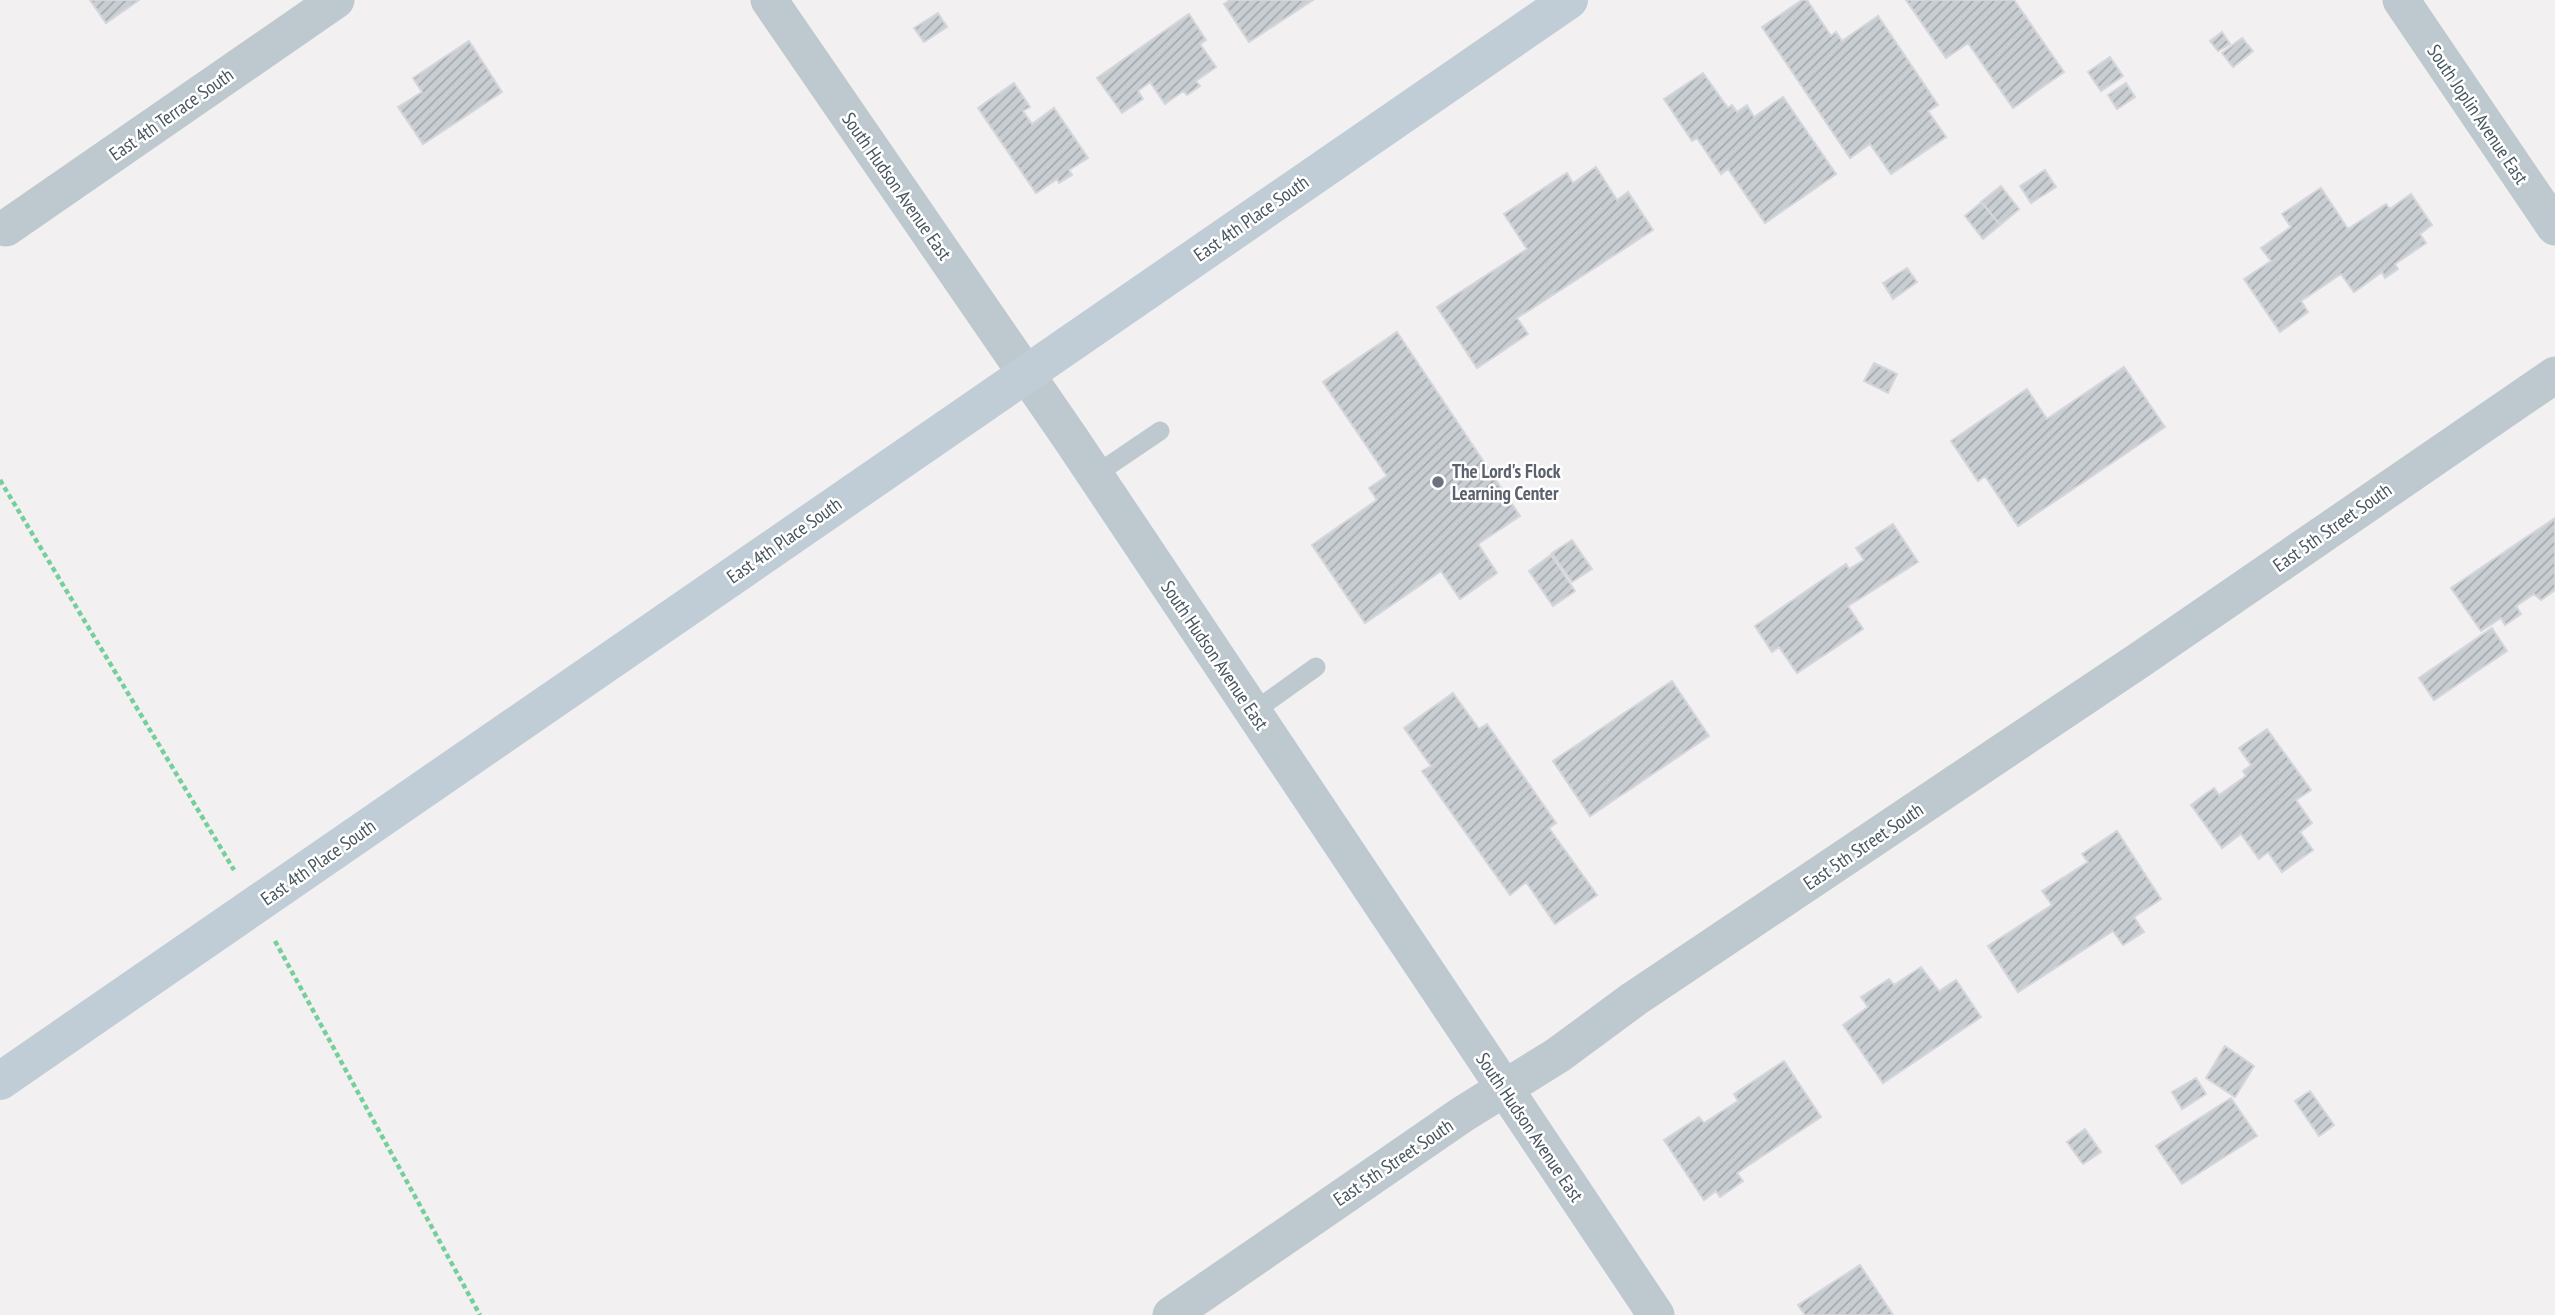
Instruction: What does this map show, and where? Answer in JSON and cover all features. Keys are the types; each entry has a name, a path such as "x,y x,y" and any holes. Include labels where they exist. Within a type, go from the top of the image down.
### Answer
{"street":[{"name":"East 4th Terrace South","path":"6,228 336,0"},
{"name":"South Hudson Avenue East","path":"769,0 1095,475 1656,1315"},
{"name":"East 4th Place South","path":"0,1081 1569,0"},
{"name":"South Joplin Avenue East","path":"2401,0 2555,227"},
{"name":"East 5th Street South","path":"1171,1315 1463,1114 1559,1055 1634,999 2141,659 2555,375"}],"lane":[{"path":"1095,475 1160,431"},
{"path":"1253,712 1316,667"}],"building":[{"path":"90,0 139,0 106,23"},
{"path":"1230,0 1313,0 1249,42 1224,4"},
{"path":"1802,0 1807,0 1831,36 1836,32 1842,41 1878,16 1938,105 1928,111 1946,137 1891,174 1870,144 1850,158 1762,27"},
{"path":"1906,0 2014,0 2064,72 2013,108 1968,43 1946,58"},
{"path":"938,13 947,27 924,42 914,28"},
{"path":"1189,14 1206,40 1200,44 1216,67 1196,81 1200,86 1187,95 1183,91 1165,104 1150,82 1138,91 1143,99 1122,113 1097,78"},
{"path":"2222,32 2230,44 2218,51 2210,41"},
{"path":"2242,38 2253,51 2233,67 2222,53"},
{"path":"469,41 502,92 423,144 398,107 422,92 413,78"},
{"path":"2110,57 2123,76 2101,91 2088,72"},
{"path":"1703,73 1728,108 1732,105 1737,112 1747,105 1754,117 1783,97 1836,174 1765,223 1728,169 1721,174 1697,138 1692,141 1664,99"},
{"path":"1014,83 1030,107 1023,111 1032,124 1054,108 1088,158 1069,170 1072,175 1059,183 1057,179 1036,193 978,108"},
{"path":"2126,83 2135,97 2117,109 2108,95"},
{"path":"1596,167 1617,200 1628,192 1653,230 1517,318 1528,334 1477,368 1437,307 1527,249 1504,214 1567,173 1573,183"},
{"path":"2045,170 2056,187 2031,203 2020,186"},
{"path":"2001,186 2019,209 2000,225 1981,202"},
{"path":"2321,188 2348,229 2386,204 2390,209 2411,194 2432,225 2420,234 2426,243 2395,264 2398,269 2385,278 2382,272 2354,292 2341,274 2301,301 2308,312 2280,332 2244,279 2271,261 2261,248 2291,227 2282,214"},
{"path":"1982,202 2000,225 1983,239 1965,216"},
{"path":"1907,268 1917,282 1893,299 1883,283"},
{"name":"The Lord's Flock Learning Center","path":"1397,332 1520,516 1478,544 1497,573 1460,599 1441,571 1365,623 1312,545 1377,500 1369,488 1387,476 1323,382"},
{"path":"1874,363 1897,374 1888,393 1864,381"},
{"path":"2124,367 2165,427 2018,526 1985,476 1978,481 1951,441 2027,389 2047,419"},
{"path":"2555,518 2555,590 2541,600 2534,594 2516,606 2521,614 2505,625 2501,618 2481,631 2451,588"},
{"path":"1893,524 1918,562 1848,606 1863,629 1797,673 1779,647 1772,652 1755,626 1846,564 1849,569 1864,560 1856,548"},
{"path":"1572,540 1592,569 1572,582 1552,553"},
{"path":"1551,555 1575,591 1553,606 1529,571"},
{"path":"2492,628 2507,651 2434,700 2419,678"},
{"path":"1672,681 1709,736 1590,816 1553,761"},
{"path":"1453,693 1479,729 1487,724 1556,823 1549,828 1597,895 1555,924 1526,882 1510,895 1422,771 1431,766 1404,728"},
{"path":"2267,729 2311,790 2296,800 2312,823 2300,832 2313,850 2282,872 2268,852 2259,859 2241,834 2222,848 2191,805 2214,788 2219,795 2246,776 2243,771 2251,765 2239,748"},
{"path":"2117,831 2161,899 2134,917 2144,932 2123,945 2113,931 2018,992 1988,946 2052,905 2042,891 2088,862 2082,854"},
{"path":"1921,967 1939,991 1956,980 1981,1017 1883,1083 1843,1025 1868,1007 1861,997 1889,979 1894,985"},
{"path":"2225,1046 2254,1066 2235,1097 2206,1078"},
{"path":"1784,1061 1821,1117 1737,1173 1743,1181 1720,1197 1716,1191 1704,1200 1664,1140 1699,1117 1704,1123 1738,1101 1734,1094"},
{"path":"2196,1078 2206,1094 2182,1109 2172,1092"},
{"path":"2310,1091 2334,1125 2319,1136 2295,1101"},
{"path":"2231,1098 2257,1136 2182,1184 2156,1146"},
{"path":"2085,1129 2101,1152 2083,1164 2067,1142"},
{"path":"1860,1265 1893,1315 1805,1315 1798,1305"}],"place":[{"name":"The Lord's Flock Learning Center","path":"1438,482"}]}
